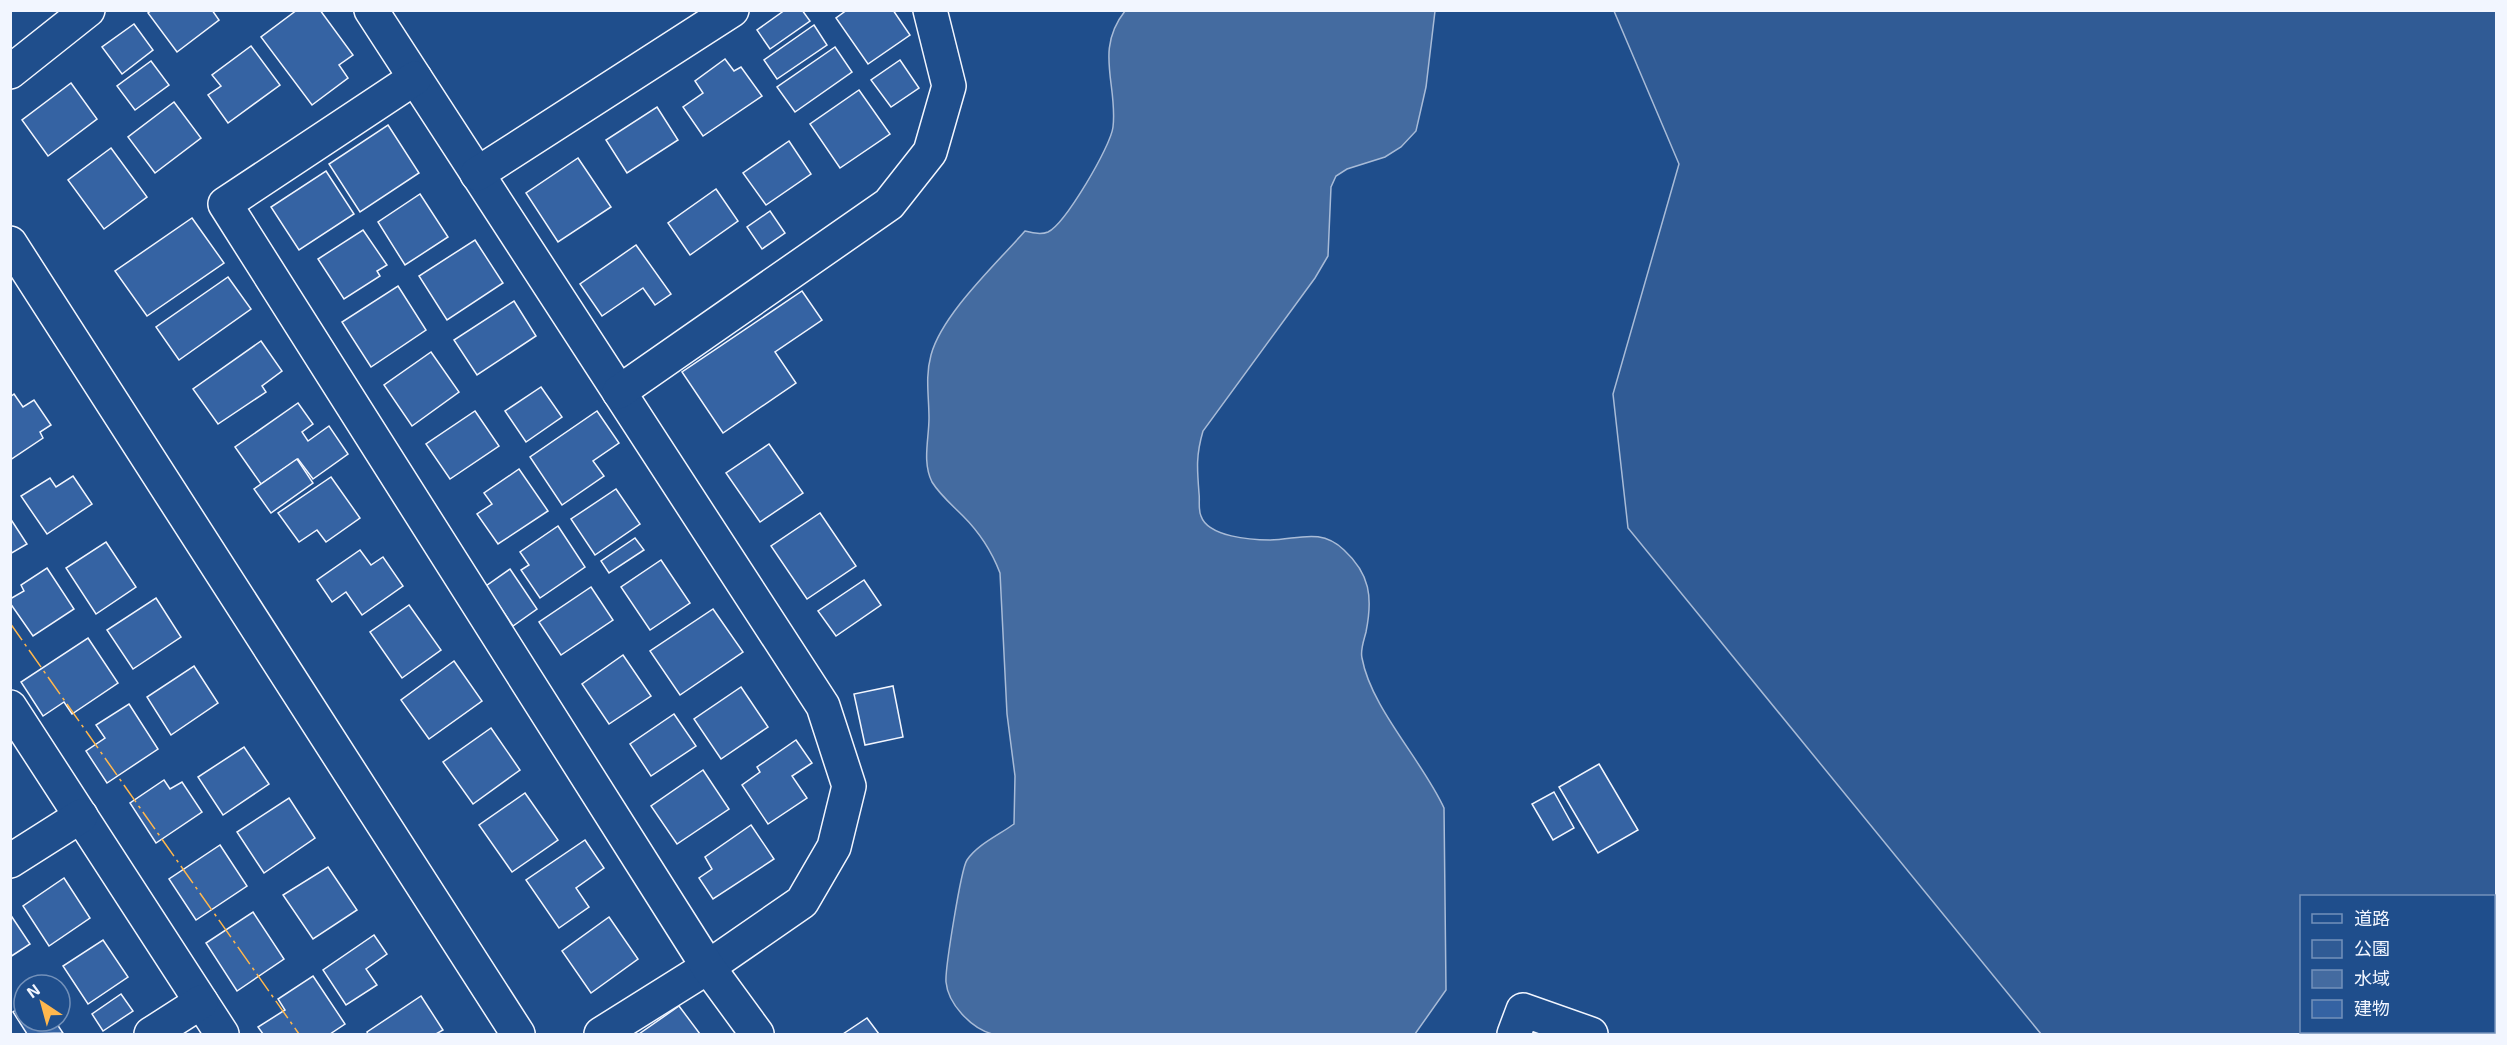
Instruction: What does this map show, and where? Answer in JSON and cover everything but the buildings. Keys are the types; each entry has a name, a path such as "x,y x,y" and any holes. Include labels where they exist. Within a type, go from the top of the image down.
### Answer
{"street":[{"path":"10,72 88,10"},
{"path":"371,10 823,706 849,786 834,847 802,902 708,967 602,1035"},
{"path":"477,174 732,10"},
{"path":"619,392 890,204 930,152 949,86 930,10"},
{"path":"415,78 225,204 708,967 757,1035"},
{"path":"10,243 518,1035"},
{"path":"10,707 222,1035"},
{"path":"10,861 81,816"},
{"path":"151,1035 201,1002"},
{"path":"1514,1035 1523,1010 1591,1035"}],"green space":[{"path":"1614,11 2496,11 2496,1034 2041,1034 1628,528 1613,394 1679,164"}],"water":[{"path":"1125,11 1435,11 1426,87 1416,131 1401,147 1385,157 1347,169 1336,176 1331,187 1328,256 1315,278 1203,431 1198,462 1200,514 1212,529 1231,536 1253,539 1270,540 1308,536 1326,539 1335,543 1353,559 1364,577 1369,597 1368,619 1362,648 1367,677 1386,715 1435,790 1444,808 1446,990 1415,1034 992,1034 976,1026 962,1014 951,999 948,990 946,982 948,959 964,867 977,849 1014,824 1015,776 1007,714 1000,573 980,536 939,491 929,474 927,458 929,363 937,339 958,306 1025,231 1042,233 1056,226 1076,200 1096,166 1113,127 1114,112 1109,54 1116,25"}],"power":[{"path":"10,623 299,1034"}]}
